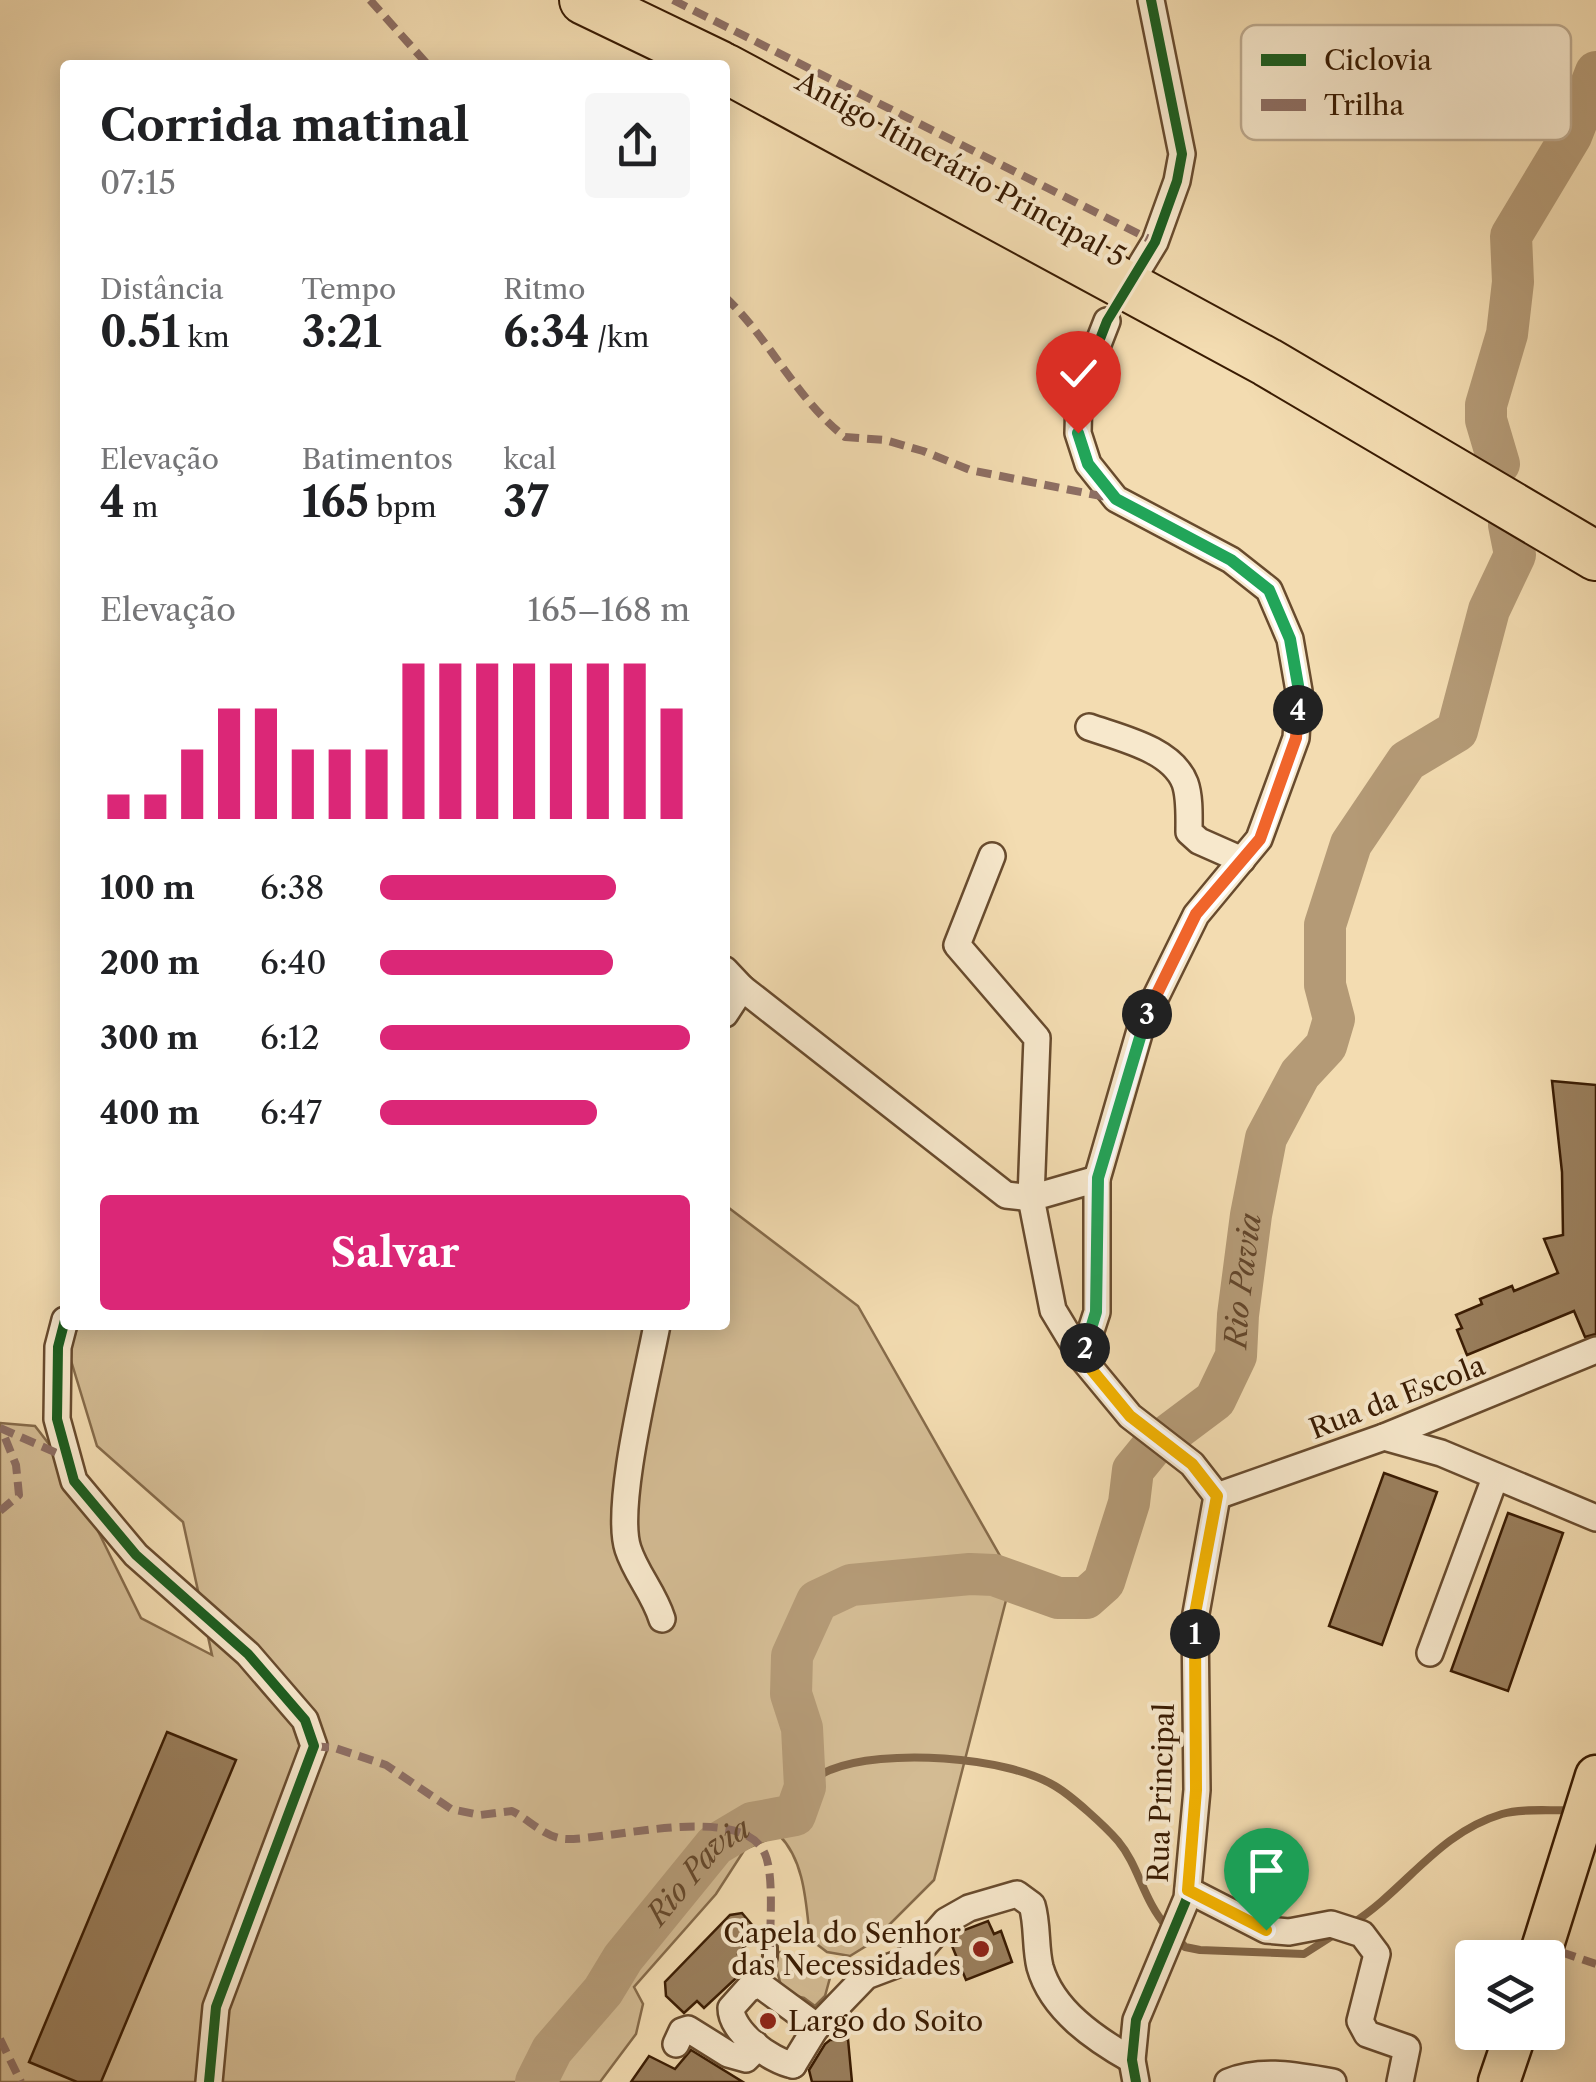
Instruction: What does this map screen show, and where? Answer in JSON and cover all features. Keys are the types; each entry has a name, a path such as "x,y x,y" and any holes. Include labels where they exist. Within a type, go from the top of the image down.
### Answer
{"highway":[{"name":"Antigo Itinerário Principal 5","path":"584,0 708,60"},
{"name":"Antigo Itinerário Principal 5","path":"730,71 1251,353 1596,553"}],"main road":[{"path":"1544,1940 1596,1776"},
{"path":"1499,2082 1510,2050"}],"street":[{"path":"1141,265 1155,242 1178,181 1182,154 1152,0"},
{"path":"1082,1358 1096,1312 1098,1178 1141,1026 1196,914 1260,839 1296,738 1299,691 1290,639 1269,590 1231,560 1116,499 1088,464 1078,433 1079,394 1107,321"},
{"path":"1089,727 1143,746 1176,768 1186,785 1189,832 1199,841 1242,860"},
{"path":"992,856 957,945 1037,1038 1031,1198 1053,1310 1082,1358 1130,1416 1192,1464 1217,1496"},
{"path":"733,979 1006,1195 1031,1198 1098,1178"},
{"path":"62,1330 58,1347 57,1418 74,1481 136,1555 248,1654 305,1720 314,1746 216,2006 209,2082"},
{"path":"656,1330 624,1513 627,1548 656,1600 662,1619"},
{"name":"Rua da Escola","path":"1217,1496 1384,1437 1596,1350"},
{"path":"1384,1437 1441,1453 1596,1518"},
{"path":"1430,1653 1495,1478"},
{"name":"Rua Principal","path":"1131,2075 1136,2020 1188,1890 1196,1790 1194,1619 1217,1496"},
{"path":"1188,1890 1266,1930 1289,1932 1331,1924 1362,1934 1377,1954 1360,2021 1367,2034 1408,2048 1400,2082"},
{"path":"815,2030 812,2022 759,1984 748,1988 731,2008 730,2014 755,2044 797,2073 815,2030 866,1976 902,1962 925,1945 946,1920 970,1908 1018,1894 1032,1905 1040,1968 1057,2002 1131,2075"},
{"path":"676,2044 682,2031 688,2030 728,2054 746,2059 755,2044"},
{"path":"1228,2082 1242,2076 1281,2073 1332,2082"}],"lane":[{"path":"759,1984 770,1958 770,1946"}],"shaded area":[{"path":"730,1209 858,1306 1012,1577 934,1880 871,1943 850,1956 827,1952 810,1939 799,1870 779,1835 745,1849 716,1894 634,1987 643,2004 636,2034 600,2082 0,2082 0,1423 35,1426 93,1501 97,1529 141,1618 212,1655 183,1522 97,1446 69,1354 76,1330 730,1330"},
{"path":"778,1952 799,1957 831,1974 825,1996 815,2006 804,1998 783,1993 776,1967"}],"building":[{"path":"1552,1081 1596,1085 1596,1334 1585,1337 1574,1311 1467,1355 1457,1330 1462,1328 1456,1315 1482,1304 1480,1299 1512,1286 1514,1291 1558,1273 1544,1239 1563,1235 1562,1172"},
{"path":"1384,1473 1437,1492 1382,1645 1329,1626"},
{"path":"1508,1513 1563,1533 1508,1691 1451,1671"},
{"path":"167,1732 236,1760 101,2082 77,2082 29,2062"},
{"path":"742,1913 758,1932 738,1954 752,1969 736,1978 704,2008 697,2001 684,2013 666,1996 665,1982 730,1915"},
{"name":"Capela do Senhor das Necessidades","path":"988,1921 994,1934 1001,1931 1012,1962 966,1980 950,1941 959,1932"},
{"path":"848,2039 852,2082 812,2082 809,2070 825,2044"},
{"path":"691,2050 743,2082 631,2082 649,2056 675,2069"}],"waterway":[{"path":"1571,136 1596,72"},
{"path":"1499,464 1486,420 1486,405 1507,334 1513,282 1511,236 1569,140"},
{"name":"Rio Pavia","path":"536,2082 552,2050 603,1991 623,1958 715,1845 752,1823 795,1815 805,1787 802,1728 791,1694 792,1656 817,1601 851,1585 970,1574 994,1575 1058,1598 1086,1598 1104,1582 1129,1503 1133,1470 1151,1448 1215,1400 1236,1356 1251,1215 1266,1138 1300,1074 1326,1046 1334,1019 1325,985 1325,925 1351,844 1407,761 1457,731 1489,610 1515,555 1509,525"},
{"path":"805,1787 820,1775 853,1763 912,1757 976,1762 1033,1776 1070,1797 1118,1841 1167,1927"},
{"path":"1353,1923 1441,1848 1479,1823 1518,1811 1572,1810"},
{"path":"1177,1938 1185,1947 1200,1950 1304,1954 1337,1933"}],"marked path":[{"path":"370,0 424,60"},
{"path":"673,0 1155,242"},
{"path":"730,302 812,405 845,437 885,440 970,470 1116,499"},
{"path":"0,1428 66,1457"},
{"path":"0,1511 19,1495 16,1465 1,1428"},
{"path":"314,1746 335,1748 386,1765 451,1809 480,1815 512,1811 558,1838 674,1827 731,1830 752,1838 768,1863 770,1947"},
{"path":"1565,1953 1596,1964"},
{"path":"0,2039 21,2082"}],"cycle path":[{"path":"1097,1179 1141,1027 1196,915 1259,839 1296,738 1299,691 1290,639 1269,590 1231,560 1116,499 1088,464 1078,433 1079,393 1107,321 1155,242 1177,181 1182,154 1151,0"},
{"path":"62,1330 58,1347 57,1419 74,1481 136,1555 248,1654 305,1720 314,1746 216,2007 209,2082"},
{"path":"1136,2082 1132,2060 1136,2020 1187,1898 1197,1790 1195,1619 1217,1496"}],"place":[{"name":"Capela do Senhor das Necessidades","path":"981,1949"},
{"name":"Largo do Soito","path":"768,2021"}],"route":[{"path":"1078,433 1088,464 1116,499 1231,560 1269,590 1290,639 1299,691 1296,738 1260,839 1196,914 1141,1026 1098,1178 1096,1312 1082,1358 1130,1416 1192,1464 1217,1496 1194,1619 1196,1790 1188,1890 1266,1930"}]}
